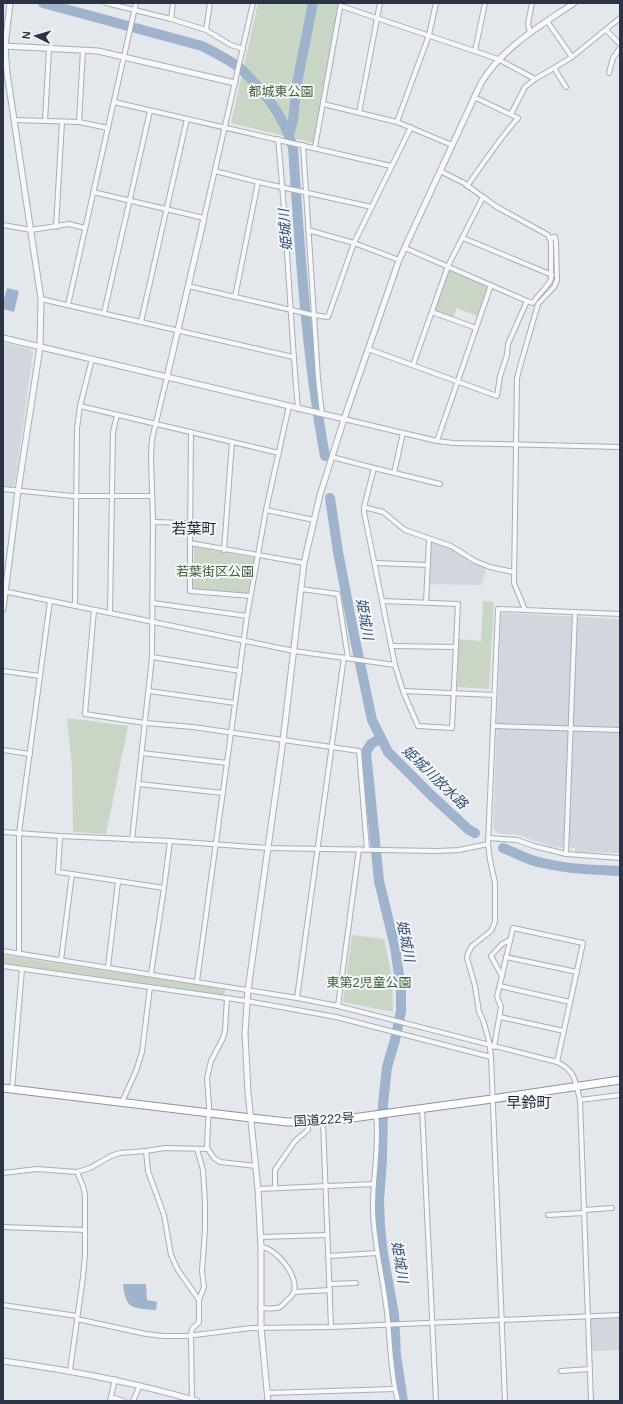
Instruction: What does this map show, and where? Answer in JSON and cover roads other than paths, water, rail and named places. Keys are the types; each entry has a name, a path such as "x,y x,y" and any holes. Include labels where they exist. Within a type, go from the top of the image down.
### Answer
{"highway":[{"name":"国道222号","path":"3,1088 251,1118 323,1122 620,1080"}],"street":[{"path":"3,609 4,591 18,491 40,347 41,299 4,46 10,3"},
{"path":"106,3 135,12 171,19 206,30 231,45 243,49"},
{"path":"68,305 136,3"},
{"path":"171,19 173,3"},
{"path":"206,30 210,3"},
{"path":"132,840 152,657 153,522 151,456 156,424 253,3"},
{"path":"359,113 380,3"},
{"path":"397,122 429,35 436,3"},
{"path":"475,51 485,3"},
{"path":"530,33 528,24 532,3"},
{"path":"268,1401 260,1308 261,1237 258,1189 246,1060 245,1033 248,990 283,740 304,563 320,495 344,419 399,260 474,97 484,77 498,59 530,33 574,3"},
{"path":"315,147 341,5 498,59 535,79"},
{"path":"510,114 525,87 535,79 572,57 620,18"},
{"path":"547,21 572,57"},
{"path":"606,30 620,44"},
{"path":"4,46 98,51 235,83"},
{"path":"45,121 49,48"},
{"path":"609,73 612,68 613,58 620,48"},
{"path":"79,122 83,50"},
{"path":"554,68 566,87"},
{"path":"467,186 497,146 501,138 518,118 474,97"},
{"path":"114,102 224,126 278,140 315,147 391,166"},
{"path":"323,104 397,122 452,145"},
{"path":"104,313 150,111"},
{"path":"141,322 187,119"},
{"path":"14,120 79,122 108,128"},
{"path":"56,226 62,122"},
{"path":"188,286 313,315 328,317 354,243 410,127"},
{"path":"278,140 283,187 293,356 299,409"},
{"path":"301,145 306,193 320,413"},
{"path":"215,171 372,207"},
{"path":"405,248 533,303 537,295 550,283 552,275 550,238 548,235 497,207 467,186 440,171"},
{"path":"235,297 258,182"},
{"path":"93,192 204,218"},
{"path":"413,365 448,266 482,197"},
{"path":"3,225 31,230 69,224 86,228"},
{"path":"308,230 354,243 399,260"},
{"path":"525,610 514,583 513,572 519,370 538,304 554,288 557,280 556,242 555,237 550,238"},
{"path":"463,238 552,275"},
{"path":"437,441 491,285"},
{"path":"41,299 293,356"},
{"path":"368,349 497,396 500,376 507,356 508,344 527,301"},
{"path":"432,312 476,328"},
{"path":"3,338 437,441 453,443 620,447"},
{"path":"75,606 75,496 77,428 80,406 92,359"},
{"path":"80,406 279,453"},
{"path":"197,981 250,596 259,556 266,510 289,406"},
{"path":"110,613 113,432 117,414"},
{"path":"191,432 190,591 250,596"},
{"path":"394,473 403,433"},
{"path":"224,550 232,442"},
{"path":"332,457 440,484"},
{"path":"374,468 364,507 395,665 403,691 418,726 452,728 458,604 383,601"},
{"path":"3,489 75,496 152,496"},
{"path":"364,507 383,512 405,530 451,546 475,561 490,567 513,572"},
{"path":"266,510 314,520"},
{"path":"153,522 190,523"},
{"path":"426,602 429,539"},
{"path":"190,543 304,563"},
{"path":"375,563 428,565"},
{"path":"297,998 346,658 338,594 301,589"},
{"path":"4,591 294,651 368,660 395,665"},
{"path":"19,954 19,833 50,601"},
{"path":"153,603 247,616"},
{"path":"492,1046 479,1012 475,986 467,958 468,952 472,946 492,931 495,922 495,883 490,860 488,838 498,609 620,614"},
{"path":"94,610 85,714 145,723 193,727 359,751 367,849"},
{"path":"566,854 575,612"},
{"path":"392,646 456,647"},
{"path":"152,657 240,671"},
{"path":"3,671 40,676"},
{"path":"149,691 235,703"},
{"path":"403,691 494,695"},
{"path":"493,726 620,730"},
{"path":"3,750 30,754"},
{"path":"142,753 227,763"},
{"path":"138,784 223,793"},
{"path":"3,832 268,848 450,850 488,844"},
{"path":"60,836 58,872 164,888"},
{"path":"488,838 517,840 540,848 566,854 620,858"},
{"path":"151,974 170,841"},
{"path":"338,1006 359,849"},
{"path":"61,960 72,874"},
{"path":"108,967 118,882"},
{"path":"505,1401 491,1057 501,1007 497,997 513,928 584,943 557,1062"},
{"path":"502,976 491,956 502,944 510,940"},
{"path":"3,951 197,981 338,1006 557,1062 567,1066 574,1077 580,1100 591,1401"},
{"path":"506,957 577,972"},
{"path":"3,966 247,1001 336,1017 491,1057"},
{"path":"12,1089 22,969"},
{"path":"500,986 570,1002"},
{"path":"122,1102 136,1071 142,1052 150,987"},
{"path":"227,998 225,1031 211,1061 207,1078 209,1113 207,1146 214,1158 220,1162 256,1166"},
{"path":"500,1017 564,1031"},
{"path":"580,1100 620,1094"},
{"path":"422,1108 436,1401"},
{"path":"376,1114 373,1216 377,1253 386,1304 395,1389 398,1401"},
{"path":"275,1187 275,1170 295,1141 308,1130 308,1122"},
{"path":"323,1122 331,1327"},
{"path":"3,1173 38,1169 77,1172 90,1168 111,1156 120,1153 165,1148 208,1150"},
{"path":"3,1360 70,1370 115,1379 194,1400 191,1334 192,1329 199,1322 199,1300 204,1287 202,1271 205,1230 203,1170 197,1149"},
{"path":"146,1151 148,1171 164,1216 172,1255 178,1270 199,1300"},
{"path":"70,1370 83,1277 85,1230 84,1186 77,1172"},
{"path":"258,1189 275,1187 374,1184"},
{"path":"548,1215 612,1208"},
{"path":"3,1227 85,1230"},
{"path":"261,1237 327,1235"},
{"path":"260,1308 280,1307 294,1292 294,1284 290,1271 282,1260 267,1247 261,1247"},
{"path":"328,1256 377,1253"},
{"path":"329,1284 356,1283"},
{"path":"294,1292 330,1290"},
{"path":"3,1305 77,1317 154,1335 175,1336 251,1328 331,1327 620,1315"},
{"path":"561,1371 590,1369"},
{"path":"115,1379 110,1399 124,1401"},
{"path":"133,1401 140,1385"},
{"path":"267,1393 395,1389"}],"water":[{"path":"7,288 19,291 14,312 3,309"},
{"path":"123,1284 146,1284 147,1300 157,1302 156,1310 136,1308 128,1303"}],"waterway":[{"name":"姫城川","path":"43,3 202,46 241,69 264,93 276,110 286,128 293,148 308,341 318,418 325,456"},
{"name":"姫城川","path":"289,135 293,120 297,83 313,3"},
{"name":"姫城川","path":"330,498 338,552 372,720 388,752 431,795 469,830 475,833"},
{"name":"姫城川","path":"381,738 371,744 366,752 379,881 395,947 401,989 401,1011 395,1040 387,1067 383,1104 382,1160 379,1201 383,1254 394,1315 396,1355 403,1401"},
{"name":"姫城川放水路","path":"503,848 533,861 562,867 620,871"}],"district":[{"name":"若葉町","path":"194,529"},
{"name":"早鈴町","path":"529,1103"}],"park label":[{"name":"都城東公園","path":"281,91"},
{"name":"若葉街区公園","path":"215,571"},
{"name":"東第2児童公園","path":"369,982"}]}
